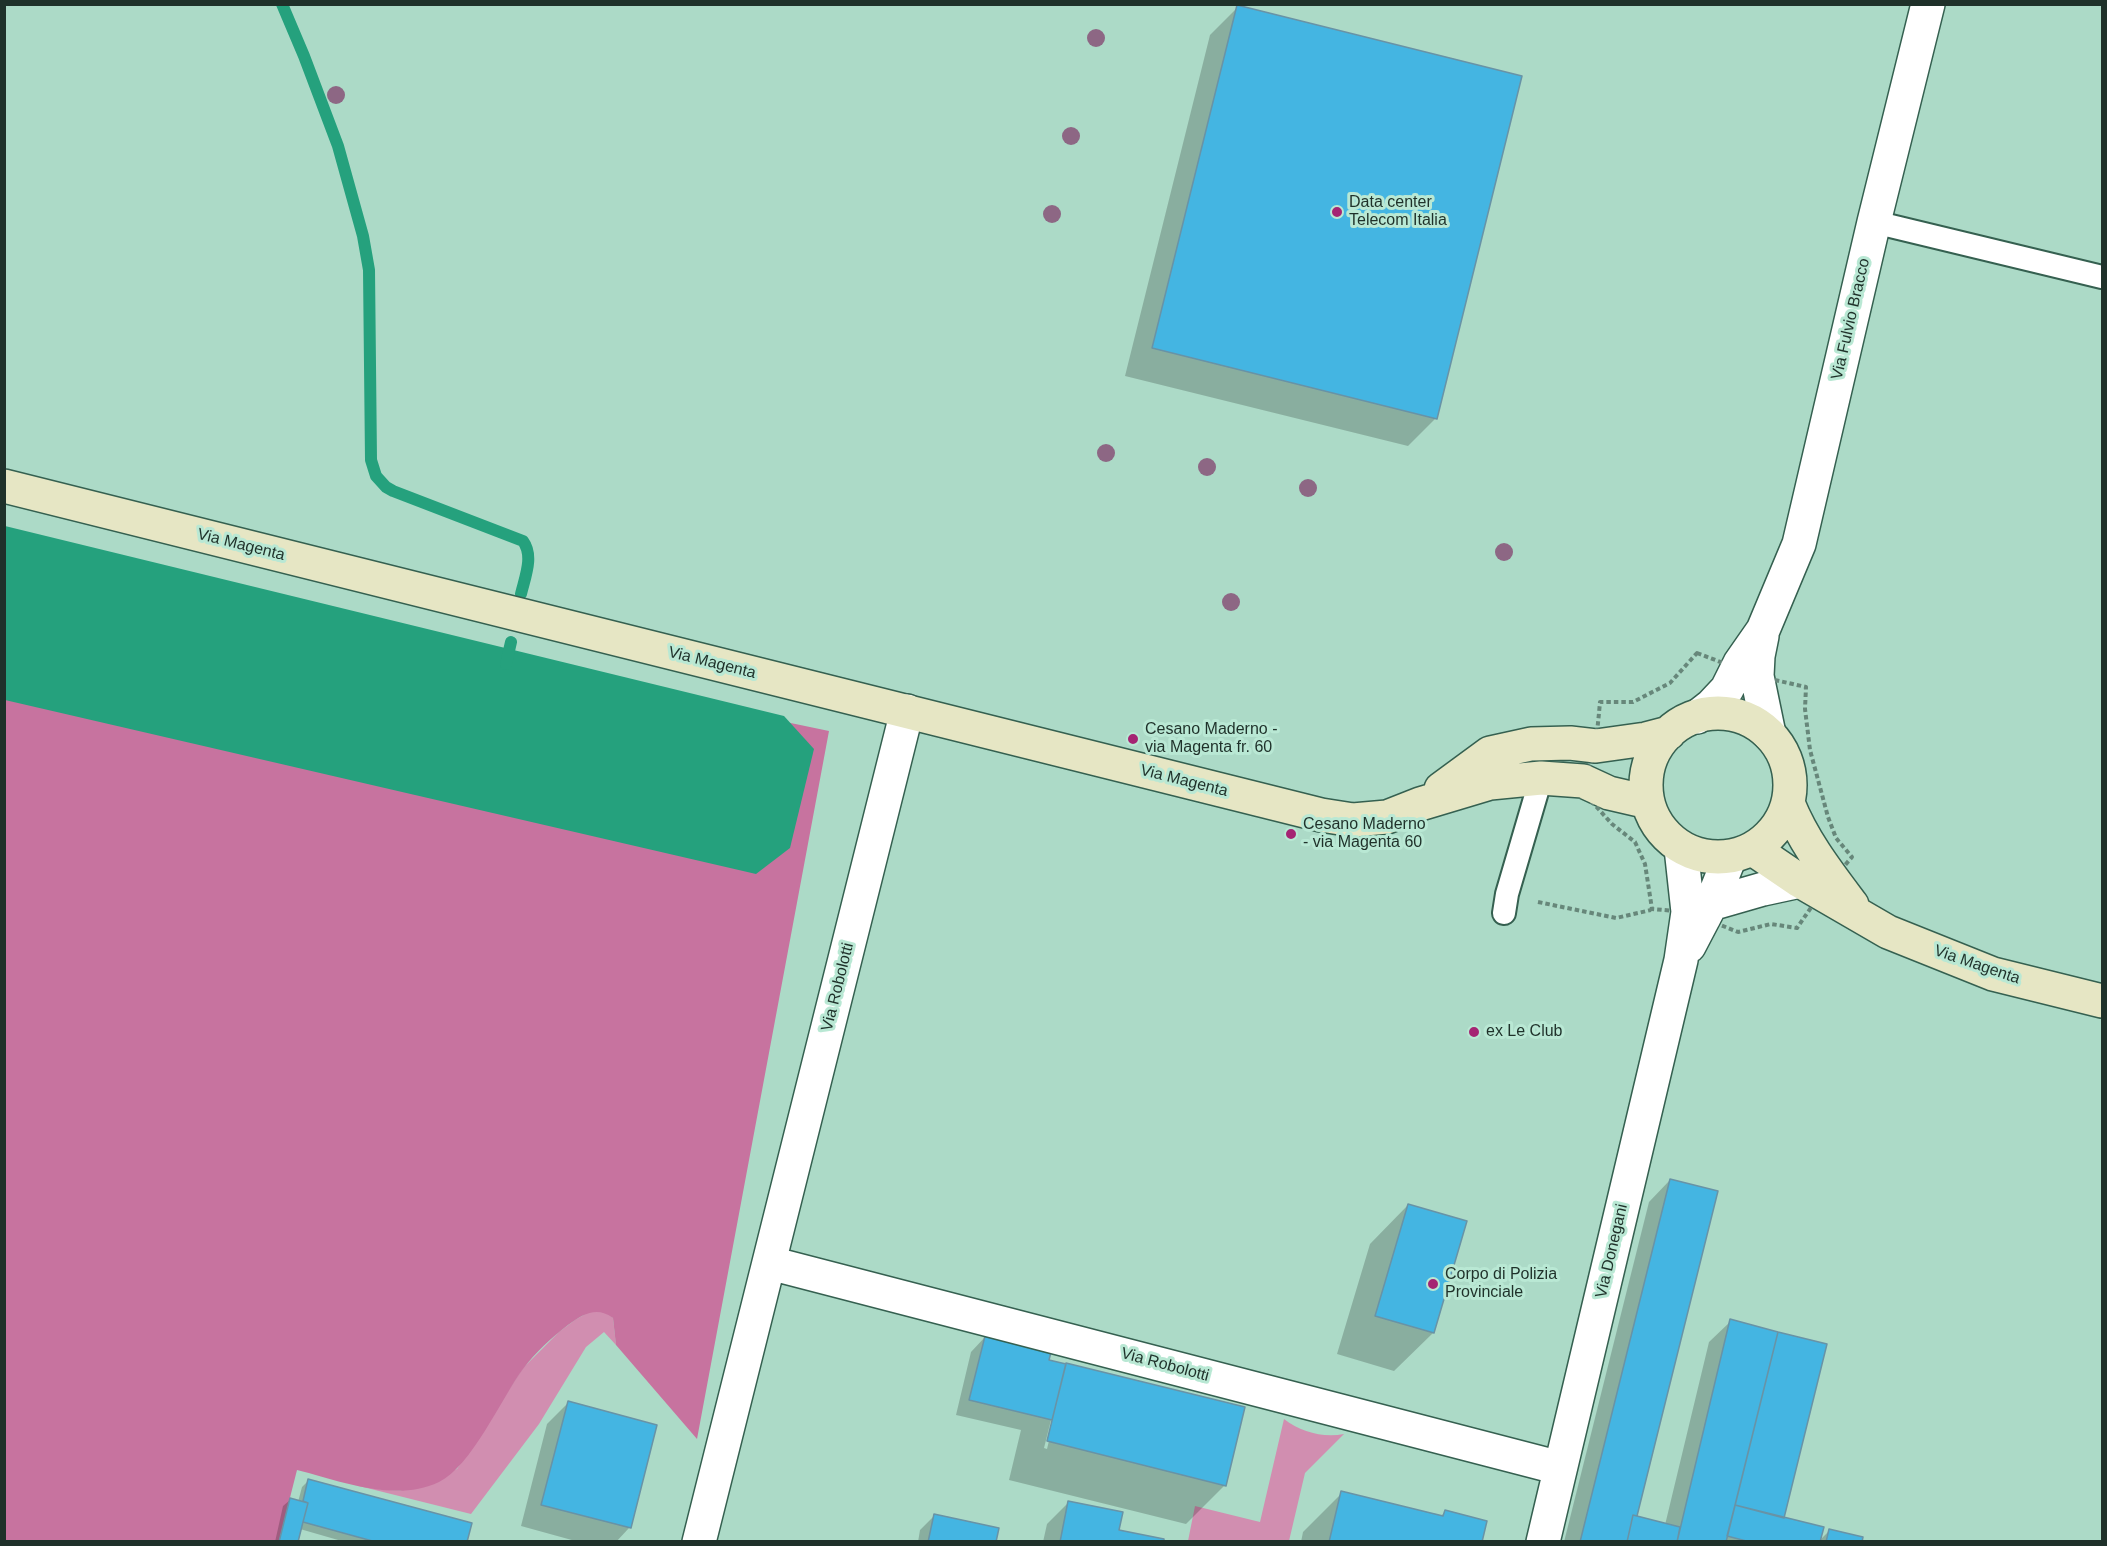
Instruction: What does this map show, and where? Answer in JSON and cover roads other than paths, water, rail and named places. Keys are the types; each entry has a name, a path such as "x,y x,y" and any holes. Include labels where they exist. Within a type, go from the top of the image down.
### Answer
{"street":[{"name":"Via Fulvio Bracco","path":"1697,717 1712,706 1727,689 1740,663 1763,630 1799,544 1874,222 1928,4"},
{"name":"Via Magenta","path":"4,486 1321,815 1353,820 1387,817 1420,804 1490,783 1540,778 1583,781 1609,793 1648,802"},
{"name":"Via Fulvio Bracco","path":"1763,630 1757,676 1768,734"},
{"name":"Via Robolotti","path":"699,1542 907,711"},
{"path":"1708,713 1733,714 1756,724 1773,737 1786,759 1791,784 1787,809 1775,831 1741,853 1704,857 1681,848 1662,831 1649,808 1646,783 1650,758 1664,737 1684,721 1697,717 1708,713"},
{"name":"Via Magenta","path":"1420,804 1490,753 1531,744 1570,743 1596,746 1646,739 1669,733"},
{"name":"Via Magenta","path":"1788,803 1794,818 1824,868 1858,913"},
{"name":"Via Donegani","path":"1542,1542 1681,960 1688,912 1681,848"},
{"name":"Via Magenta","path":"1741,853 1800,881 1888,932 1994,974 2103,1001"},
{"name":"Via Donegani","path":"1681,960 1741,853"},
{"path":"1711,904 1800,881"},
{"name":"Via Robolotti","path":"770,1263 1560,1468"}],"lane":[{"path":"1874,222 2103,277"},
{"path":"1505,903 1540,778"}],"waterway":[{"path":"282,4 338,146 363,236 369,270 371,460 376,476 393,491 523,541 528,560 521,594"},
{"path":"506,664 511,642"}],"place":[{"name":"Data center Telecom Italia","path":"1337,212"},
{"name":"Cesano Maderno - via Magenta fr. 60","path":"1133,739"},
{"name":"Cesano Maderno - via Magenta 60","path":"1291,834"},
{"name":"ex Le Club","path":"1474,1032"},
{"name":"Corpo di Polizia Provinciale","path":"1433,1284"}]}
